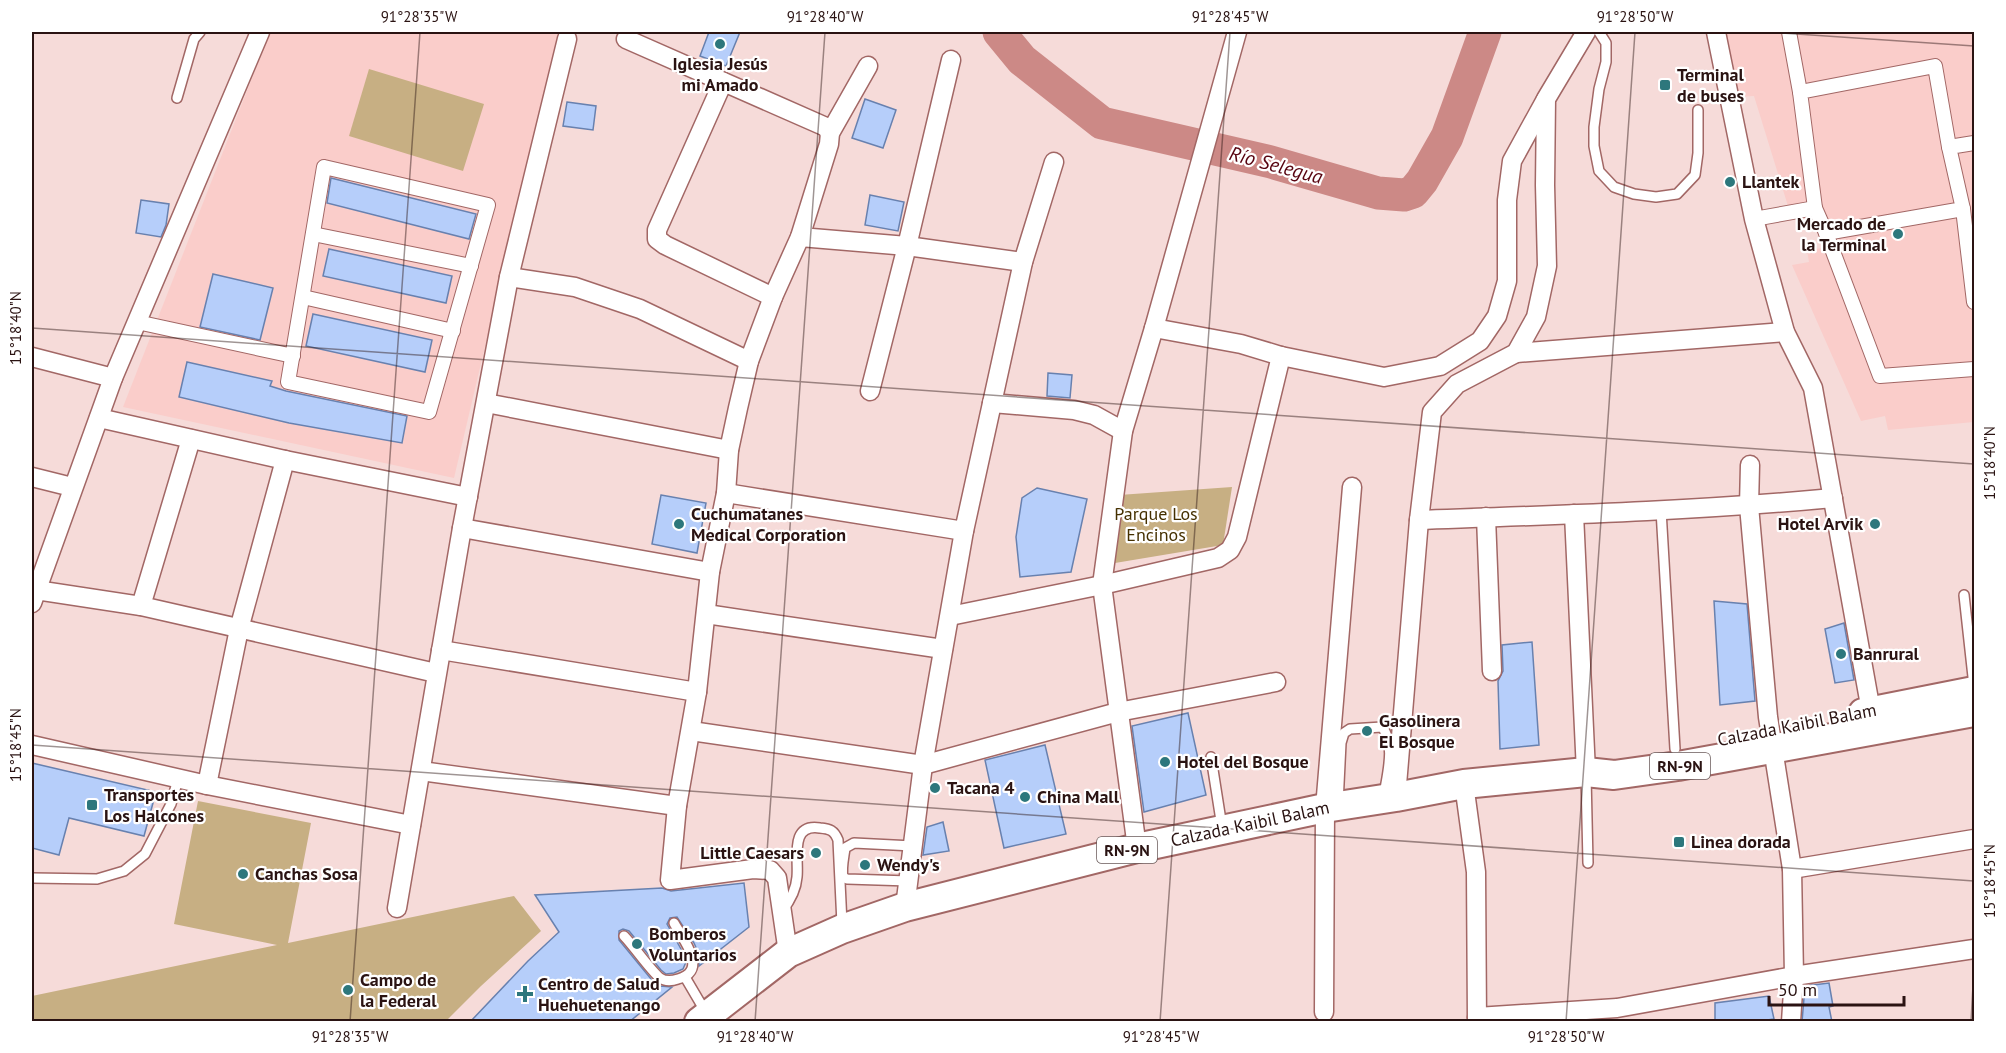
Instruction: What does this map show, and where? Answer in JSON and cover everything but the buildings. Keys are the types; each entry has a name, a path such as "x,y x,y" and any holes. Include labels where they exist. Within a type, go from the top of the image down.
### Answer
{"main road":[{"name":"Calzada Kaibil Balam","path":"1586,772 1611,759 1675,748 1772,741 1871,711 1974,706"},
{"name":"Calzada Kaibil Balam","path":"703,1018 788,953 842,929 907,894 1331,807 1464,784 1586,772 1614,776 1772,741 1974,706"}],"street":[{"path":"258,32 113,378 34,596 141,606 436,673"},
{"path":"1137,848 1102,585 1123,431 1237,32"},
{"path":"1154,328 1241,344 1281,356 1384,377 1440,366 1480,341 1497,316 1507,281 1507,200 1512,161 1586,32"},
{"path":"1716,32 1754,219 1785,332 1813,388 1871,711"},
{"path":"1789,32 1800,92 1815,208 1880,376 1974,369"},
{"path":"397,908 436,673 509,277 567,39"},
{"path":"626,39 826,127 830,133"},
{"path":"870,391 951,60"},
{"path":"788,953 777,878 770,870 753,869 670,880 677,806 697,692 710,572 726,493 729,450 748,361 800,237 829,144 830,133 868,66"},
{"path":"1800,92 1935,66 1949,147 1963,209 1974,302"},
{"path":"723,82 657,230 657,239 773,297"},
{"path":"1516,353 1536,317 1547,266 1546,99"},
{"path":"1949,147 1974,142"},
{"path":"907,894 923,765 964,531 1023,262 1054,162"},
{"path":"324,167 488,205 471,266 429,412 288,382 324,167"},
{"path":"1754,219 1815,208"},
{"path":"1826,232 1963,209"},
{"path":"313,234 471,266"},
{"path":"800,237 907,246 1023,262"},
{"path":"509,277 575,288 640,309 748,361"},
{"path":"303,297 453,331"},
{"path":"137,322 293,356"},
{"path":"1390,798 1432,412 1457,384 1516,353 1785,332"},
{"path":"950,616 1102,585 1218,558 1230,550 1237,537 1281,356"},
{"path":"32,357 113,378"},
{"path":"486,403 729,450"},
{"path":"992,403 1074,410 1094,415 1123,431"},
{"path":"99,418 191,440 468,497"},
{"path":"141,606 191,440"},
{"path":"207,785 239,629 285,460"},
{"path":"1750,465 1749,506 1772,741 1792,869 1794,976 1791,1022"},
{"path":"32,477 72,487"},
{"path":"1324,1012 1331,807 1352,487"},
{"path":"726,493 964,531"},
{"path":"1419,520 1749,506 1833,498"},
{"path":"1574,514 1586,772"},
{"path":"1486,518 1492,670"},
{"path":"462,528 710,572"},
{"path":"706,614 942,649"},
{"path":"441,650 697,692"},
{"path":"691,731 923,765 1118,712 1276,681"},
{"path":"32,745 178,779 411,825"},
{"path":"421,771 677,806"},
{"path":"1464,784 1476,872 1477,1019 1617,1008 1794,976 1974,949"},
{"path":"1792,869 1974,839"}],"lane":[{"path":"177,98 194,39 200,32"},
{"path":"1599,32 1606,44 1606,62 1598,99 1594,146 1599,171 1614,187 1645,196 1677,194 1695,175 1698,153 1698,110"},
{"path":"1661,510 1675,748"},
{"path":"1964,595 1974,706"},
{"path":"1335,759 1344,733 1350,729 1382,727 1388,734 1390,748 1390,798"},
{"path":"1211,757 1223,830"},
{"path":"1586,772 1588,863"},
{"path":"32,878 97,879 124,871 145,854 171,804 178,779"},
{"path":"782,911 794,892 799,837 806,830 815,827 830,829 835,832 838,846 842,929"},
{"path":"907,894 843,877 844,856 846,848 854,843 913,846"},
{"path":"624,936 661,978 670,981 685,977 692,970 694,963 692,954 674,922"},
{"path":"685,977 703,1018"}],"shaded area":[{"path":"270,32 559,32 454,478 123,407"},
{"name":"Mercado de la Terminal","path":"1721,32 1974,32 1974,422 1888,430 1885,416 1861,421 1792,265 1809,262 1807,250 1823,248 1818,218 1792,219 1754,96 1732,97"}],"green space":[{"path":"369,69 484,104 463,171 349,136"},
{"name":"Parque Los Encinos","path":"1232,487 1223,545 1115,563 1119,495"},
{"path":"198,801 311,823 288,943 514,896 541,931 446,1021 32,1021 32,996 277,945 174,924"}],"waterway":[{"name":"Río Selegua","path":"999,32 1022,60 1102,123 1271,162 1378,193 1404,195 1413,192 1422,181 1447,137 1485,32"}],"place":[{"name":"Iglesia Jesús mi Amado","path":"720,44"},
{"name":"Terminal de buses","path":"1665,85"},
{"name":"Llantek","path":"1730,182"},
{"name":"Mercado de la Terminal","path":"1898,234"},
{"name":"Cuchumatanes Medical Corporation","path":"679,524"},
{"name":"Hotel Arvik","path":"1875,524"},
{"name":"Banrural","path":"1841,654"},
{"name":"Gasolinera El Bosque","path":"1367,731"},
{"name":"Hotel del Bosque","path":"1165,762"},
{"name":"Tacana 4","path":"935,788"},
{"name":"China Mall","path":"1025,797"},
{"name":"Transportes Los Halcones","path":"92,805"},
{"name":"Linea dorada","path":"1679,842"},
{"name":"Little Caesars","path":"816,853"},
{"name":"Wendy's","path":"865,865"},
{"name":"Canchas Sosa","path":"243,874"},
{"name":"Bomberos Voluntarios","path":"637,944"},
{"name":"Campo de la Federal","path":"348,990"},
{"name":"Centro de Salud Huehuetenango","path":"525,994"}]}
